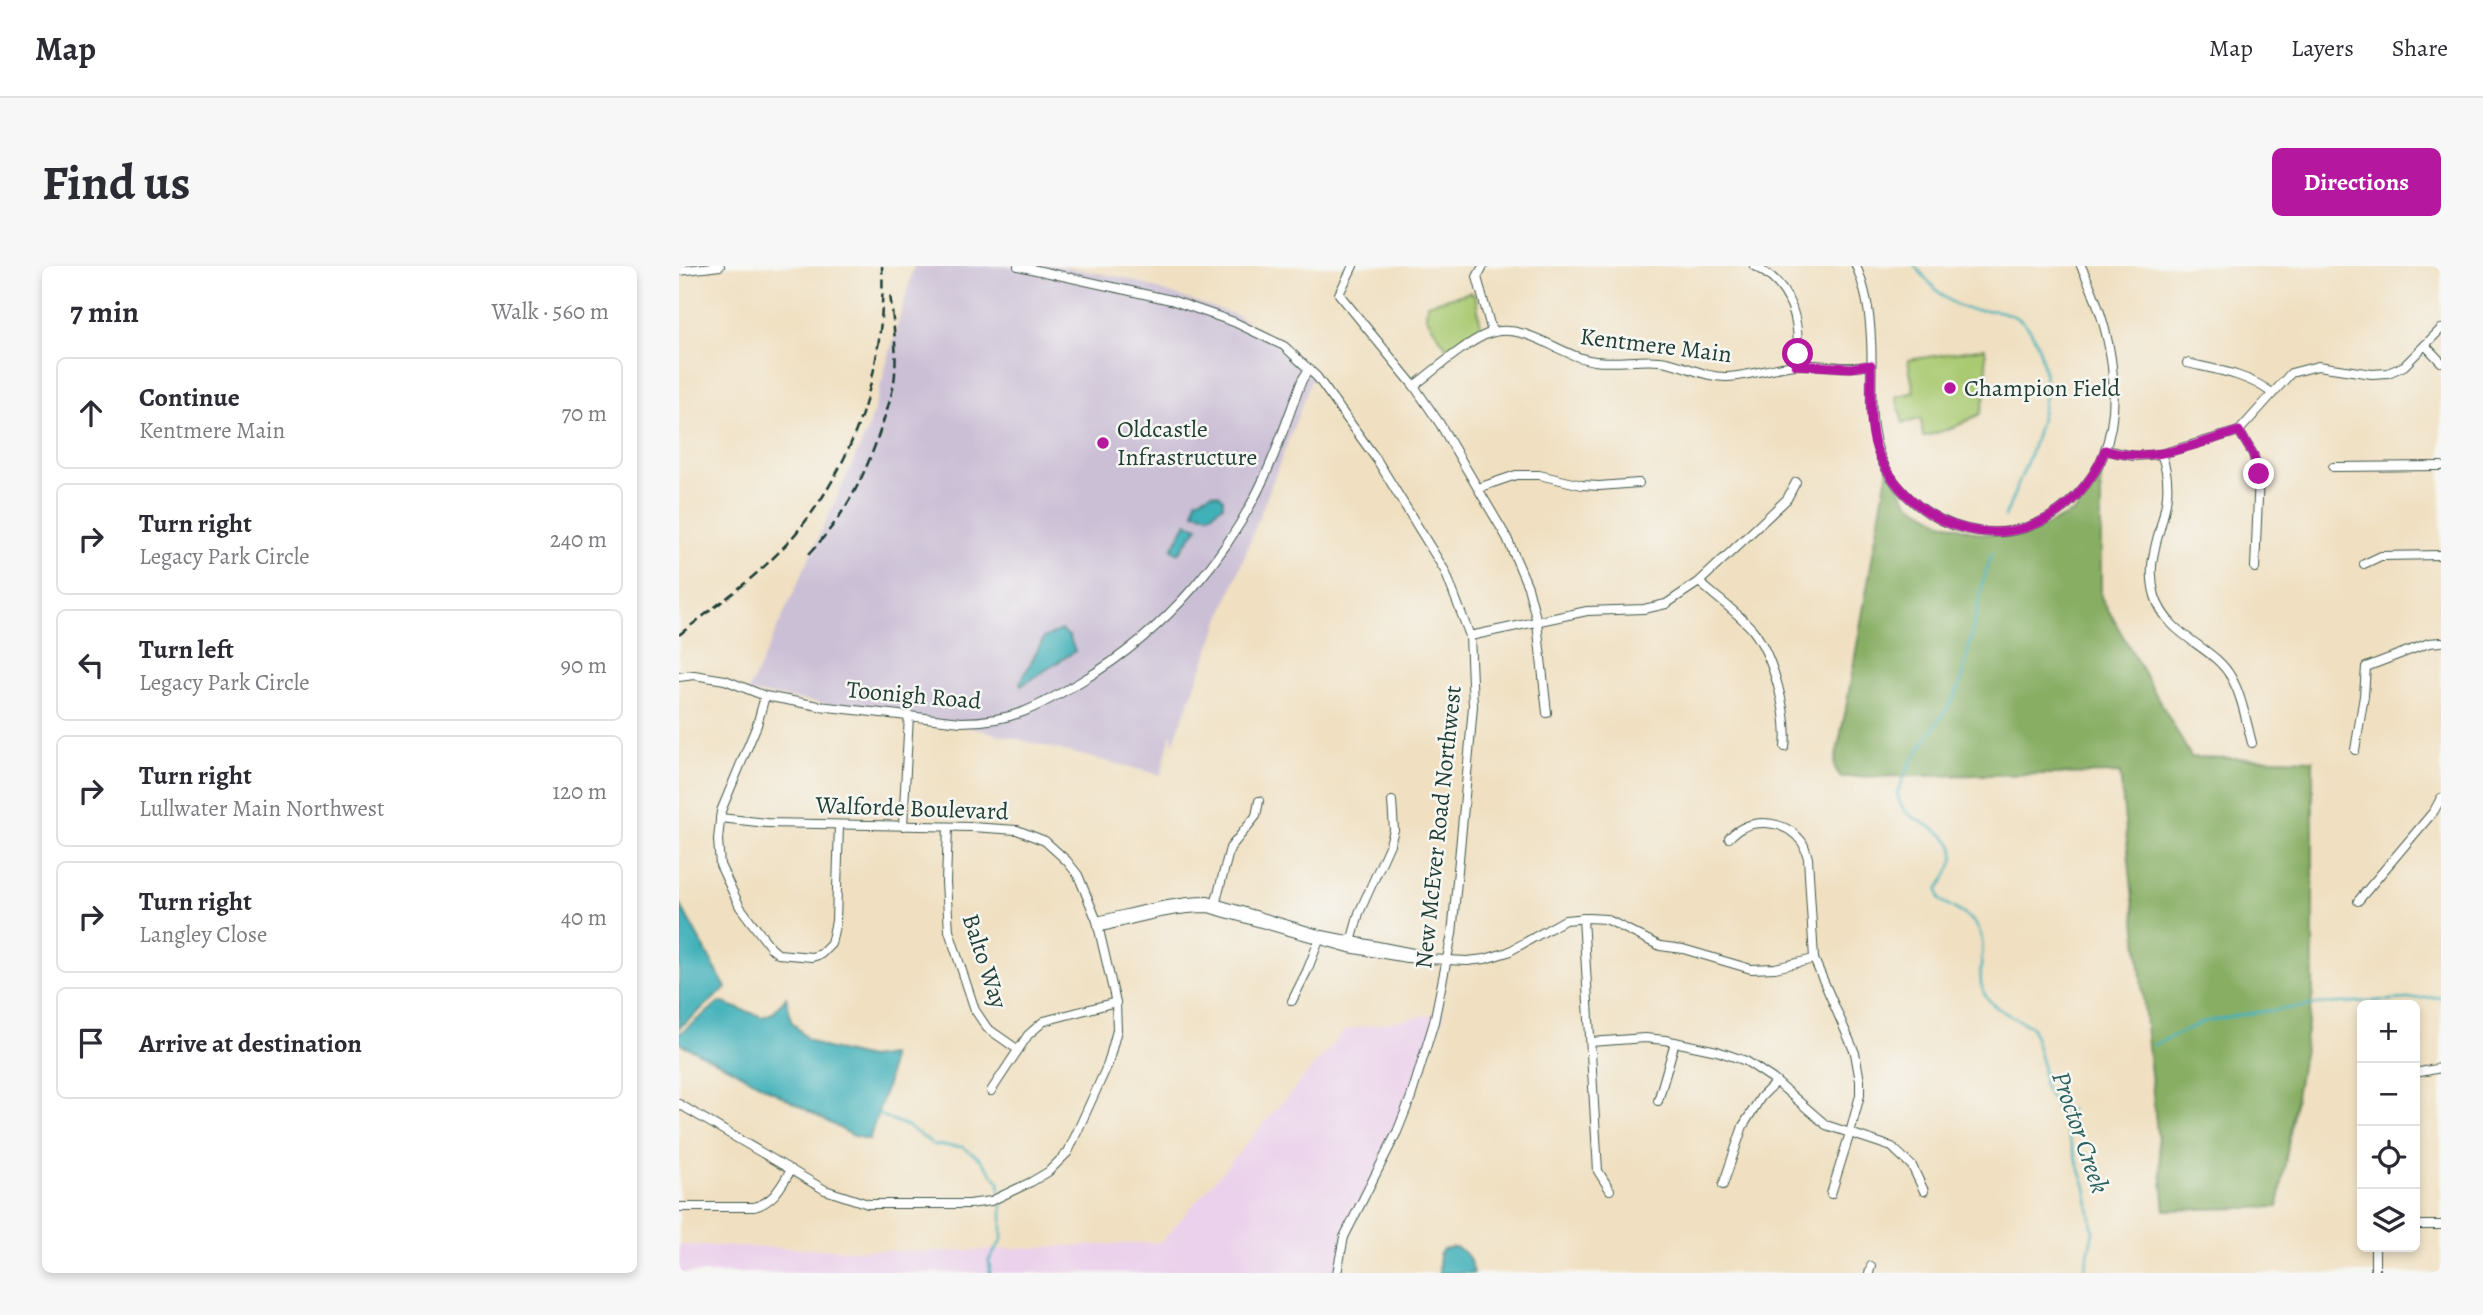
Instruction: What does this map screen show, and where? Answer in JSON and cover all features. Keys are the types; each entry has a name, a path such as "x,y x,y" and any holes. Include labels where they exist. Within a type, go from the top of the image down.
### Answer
{"street":[{"path":"679,271 720,266"},
{"name":"New McEver Road Northwest","path":"1018,266 1171,300 1234,322 1284,346 1317,377 1377,460 1445,571 1470,636 1473,706 1452,934 1434,1023 1397,1132 1344,1237 1337,1273"},
{"path":"1353,266 1339,295 1414,386 1478,488 1528,587 1537,622 1547,713"},
{"path":"1414,386 1473,342 1492,332 1477,277 1483,266"},
{"path":"1754,266 1781,286 1792,304 1798,325 1796,365"},
{"path":"1856,266 1866,296 1869,316 1874,439 1881,458 1900,489 1914,504 1955,526 1993,532 2020,530 2037,525 2066,506 2097,471 2105,450 2113,421 2113,382 2105,322 2081,266"},
{"path":"2105,450 2134,456 2161,454 2239,431 2291,373 2318,366 2372,374 2388,373 2404,366 2441,329"},
{"name":"Kentmere Main","path":"1492,332 1509,330 1526,334 1569,354 1594,361 1659,361 1717,377 1796,365 1851,368 1871,365"},
{"path":"2425,345 2441,362"},
{"path":"2187,363 2243,377 2260,384 2271,393"},
{"name":"Toonigh Road","path":"679,677 694,675 726,680 765,696 820,706 961,722 1004,719 1035,709 1109,665 1185,598 1211,568 1241,520 1271,462 1302,380 1309,369"},
{"path":"2239,431 2253,454 2259,474 2255,568"},
{"path":"2161,454 2166,469 2168,498 2152,563 2156,599 2172,624 2220,664 2230,676 2252,743"},
{"path":"2333,467 2441,466"},
{"path":"1478,488 1516,475 1539,475 1582,485 1639,483"},
{"path":"1470,636 1587,611 1644,609 1667,604 1699,582 1787,499 1796,482"},
{"path":"2364,564 2381,556 2441,555"},
{"path":"1699,582 1751,628 1760,641 1785,709 1785,747"},
{"path":"2355,750 2366,667 2429,643 2441,642"},
{"path":"765,696 757,725 730,785 720,818 720,865 740,907 778,954 811,957 821,954 829,947 835,933 839,825"},
{"path":"903,826 909,715"},
{"path":"2358,901 2434,811 2441,799"},
{"path":"1215,906 1230,848 1256,816 1259,801"},
{"path":"1350,945 1359,913 1391,844 1394,831 1392,801"},
{"name":"Walforde Boulevard","path":"679,1104 825,1190 868,1204 969,1204 991,1201 1031,1182 1048,1172 1067,1152 1115,1045 1116,1002 1098,925 1078,875 1067,861 1045,842 1017,830 839,825 720,818"},
{"path":"1729,838 1737,830 1758,822 1777,825 1803,843 1808,858 1814,959 1856,1053 1860,1095 1831,1194"},
{"name":"Balto Way","path":"948,827 946,882 949,931 975,1010 987,1028 1017,1049"},
{"path":"1098,925 1190,901 1350,945 1407,958 1446,960 1485,959 1508,952 1565,920 1606,919 1660,946 1683,949 1751,969 1775,968 1814,959"},
{"path":"1583,918 1598,1171 1610,1190"},
{"path":"1291,1001 1320,938"},
{"path":"991,1091 1017,1049 1044,1021 1116,1002"},
{"path":"1591,1042 1645,1038 1717,1051 1746,1062 1776,1082 1826,1125 1892,1147 1907,1159 1924,1191"},
{"path":"1658,1101 1675,1042"},
{"path":"2420,1072 2441,1068"},
{"path":"1723,1185 1743,1126 1761,1097 1776,1082"},
{"path":"679,1207 754,1207 765,1204 774,1196 791,1170"},
{"path":"2420,1225 2441,1225"},
{"path":"2375,1252 2375,1273"}],"shaded area":[{"path":"914,266 1059,266 1125,278 1238,316 1315,370 1173,744 1171,732 1161,775 957,724 748,692 869,427"},
{"path":"1445,1012 1412,1099 1344,1243 1337,1273 679,1273 679,1245 933,1252 1161,1242 1345,1030"}],"green space":[{"path":"1471,292 1476,298 1481,327 1449,351 1426,317 1427,304"},
{"name":"Champion Field","path":"1985,348 1988,385 1980,414 1955,427 1923,437 1921,419 1903,423 1896,397 1914,392 1908,360"},
{"path":"1888,468 1908,502 1942,522 1982,534 2030,533 2076,511 2101,471 2101,597 2191,757 2313,760 2313,993 2278,1207 2165,1210 2120,773 1840,777 1834,766"}],"water":[{"path":"1212,493 1220,495 1223,505 1210,515 1194,512 1196,500"},
{"path":"1187,523 1198,527 1179,553 1172,549"},
{"path":"1061,630 1069,636 1075,651 1021,686 1020,683 1044,638"},
{"path":"679,902 726,988 679,1028"},
{"path":"786,997 791,1021 807,1039 823,1047 869,1058 891,1055 888,1081 869,1140 852,1135 679,1043 679,1034 720,1002 763,1017 773,1013"},
{"path":"1454,1247 1470,1260 1474,1273 1439,1273 1439,1254 1443,1249"}],"waterway":[{"name":"Proctor Creek","path":"1915,266 1934,287 1956,305 1974,310 1997,311 2015,317 2026,325 2036,341 2043,363 2043,408 2030,453 2005,517"},
{"name":"Proctor Creek","path":"1992,553 1962,680 1955,696 1910,764 1897,793 1901,805 1909,814 1936,830 1951,843 1953,861 1938,890 1940,900 1973,921 1981,935 1982,989 1988,999 2003,1012 2032,1027 2042,1063 2044,1086 2061,1116 2086,1187 2093,1232 2084,1273"},
{"path":"2154,1045 2203,1022 2245,1014 2322,1004 2441,997"},
{"path":"2061,1116 2070,1109"},
{"path":"878,1114 909,1127 934,1145 963,1147 979,1158 999,1182 1000,1190"},
{"path":"990,1273 989,1260 1002,1240 1002,1203"}],"railway":[{"path":"679,635 763,568 801,527 824,495 859,423 870,385 878,346 882,266"},
{"path":"809,554 834,524 853,494 869,461 888,406 895,363 890,294"}],"place":[{"name":"Champion Field","path":"1950,388"},
{"name":"Oldcastle Infrastructure","path":"1103,443"}],"route":[{"path":"1798,354 1796,365 1851,368 1871,365 1874,439 1888,472 1914,504 1955,526 1993,532 2020,530 2037,525 2066,506 2080,491 2097,471 2105,450 2134,456 2154,456 2239,431 2253,454 2259,474"}]}
